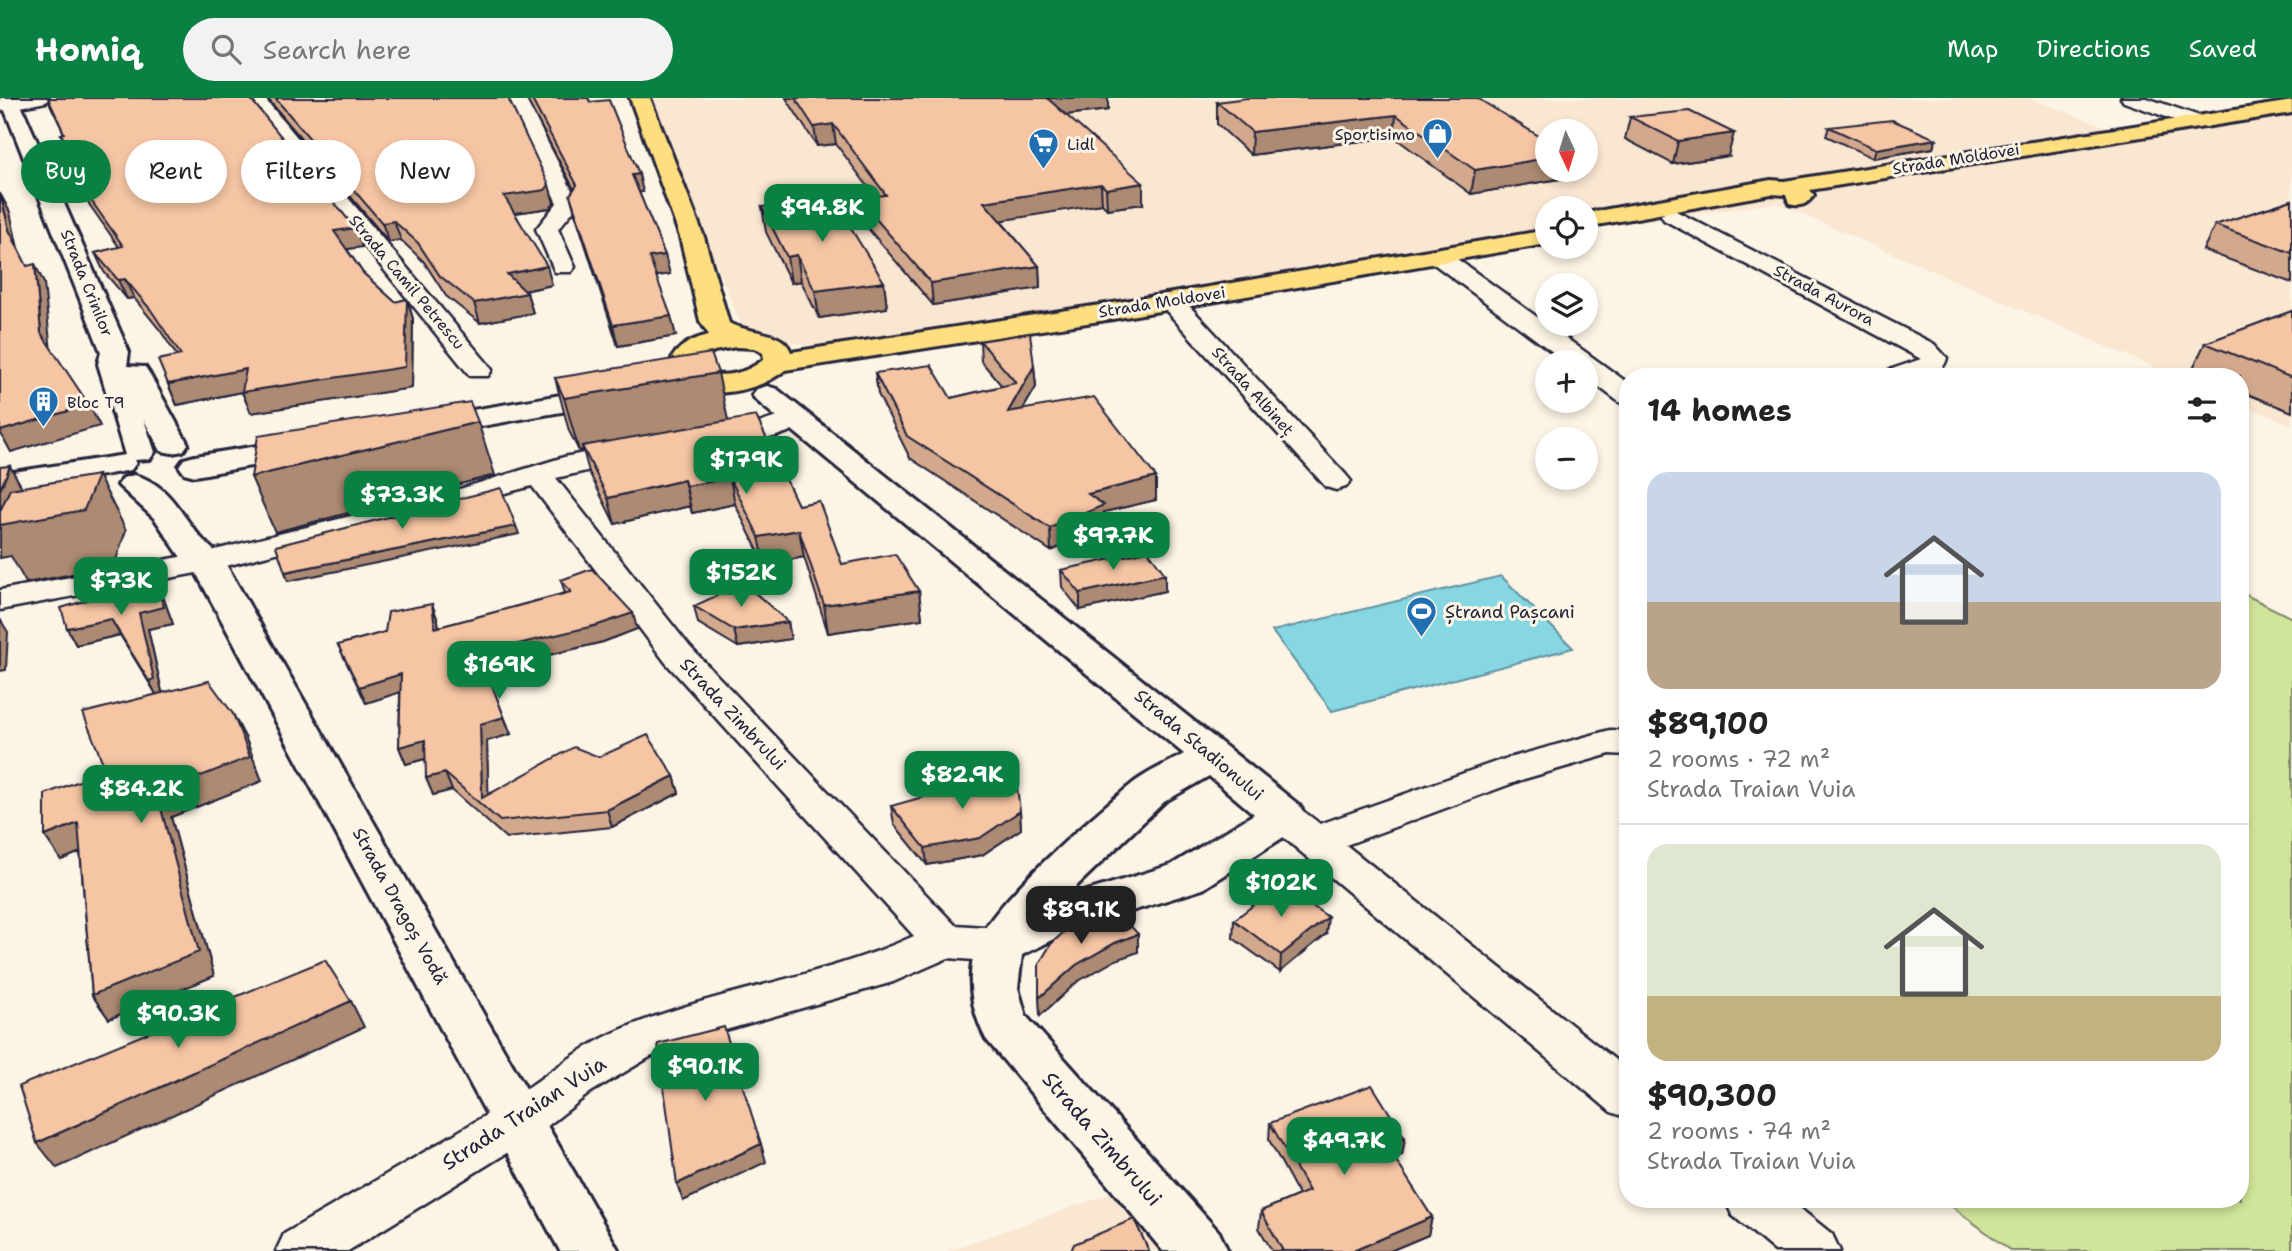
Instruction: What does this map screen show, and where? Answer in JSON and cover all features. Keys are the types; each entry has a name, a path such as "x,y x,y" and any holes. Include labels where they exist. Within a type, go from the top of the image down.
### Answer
{"main road":[{"path":"640,98 692,237 708,350"},
{"name":"Strada Crinilor","path":"6,102 115,352 128,360 188,458"},
{"name":"Strada Moldovei","path":"1598,218 2090,145 2126,135 2292,107"},
{"name":"Strada Moldovei","path":"1598,228 1782,193"},
{"name":"Strada Moldovei","path":"771,370 1110,299 1535,229"},
{"name":"Strada Moldovei","path":"771,370 1535,239"},
{"path":"402,423 648,382 708,350 759,340 771,370"},
{"name":"Strada Stadionului","path":"708,350 732,382 771,370 794,419 1300,829"},
{"name":"Strada Crinilor","path":"115,352 112,364 127,469"},
{"path":"0,484 127,469 165,481 188,458 334,435"},
{"name":"Strada Dragoș Vodă","path":"188,458 190,505 206,544 207,561"},
{"path":"0,499 127,469"},
{"name":"Strada Dragoș Vodă","path":"127,469 167,512 192,549 207,561 590,1251"},
{"path":"1000,945 1038,895 1149,792 1213,756"},
{"name":"Strada Traian Vuia","path":"1000,945 1061,916 1187,877 1300,829"},
{"name":"Strada Zimbrului","path":"1000,945 994,988 1004,1025 1199,1251"}],"street":[{"path":"6,102 40,98"},
{"name":"Strada Camil Petrescu","path":"254,98 479,370"},
{"path":"516,98 568,204 547,229 563,267"},
{"path":"2130,98 2201,122"},
{"name":"Strada Aurora","path":"1672,215 1925,349 1934,358 1932,366 1925,368"},
{"path":"1438,256 1565,350"},
{"name":"Strada Albineț","path":"1171,301 1336,481"},
{"path":"1598,374 1619,389"},
{"path":"0,600 207,561 474,494 574,463 765,430 794,419"},
{"name":"Strada Zimbrului","path":"537,473 678,655 944,941"},
{"path":"1300,829 1610,742 1619,742"},
{"name":"Strada Stadionului","path":"1300,829 1619,1091"},
{"name":"Strada Traian Vuia","path":"302,1251 519,1120 574,1078 635,1044 692,1021 893,965 944,941 1000,945"},
{"path":"1761,1208 1814,1251"}],"shaded area":[{"path":"648,98 2029,98 2110,128 2292,98 2292,425 2249,408 2249,368 2156,368 1776,203 1598,227 1598,196 1535,196 1535,237 845,349 759,340 752,352"},
{"path":"1112,1193 1164,1251 947,1251"}],"green space":[{"path":"2249,596 2292,618 2292,1251 2011,1251 1954,1208 2249,1208"}],"water":[{"name":"Ștrand Pașcani","path":"1501,576 1573,648 1332,711 1272,631"}],"building":[{"path":"48,98 250,98 284,140 241,140 241,203 335,203 355,228 334,231 363,273 395,302 407,299 405,367 242,392 246,369 168,384 158,360 181,355 151,310 125,279 118,280 95,253 123,246 93,203 111,203 111,140 65,140 61,134 64,133"},
{"path":"275,98 508,98 549,185 545,190 504,196 547,266 507,274 527,293 474,303 440,276 418,243 394,221 382,223 361,198 361,140 311,140"},
{"path":"531,98 588,98 590,102 609,100 639,174 632,175 665,255 649,257 671,316 613,325 570,195 577,185"},
{"path":"795,98 1047,98 1143,183 1106,189 1101,184 984,202 1039,266 931,283 858,198 886,195 833,124 814,127"},
{"path":"1247,98 1477,98 1535,134 1535,160 1475,170 1396,115 1252,132 1217,102"},
{"path":"1689,111 1734,133 1678,141 1630,117"},
{"path":"1892,120 1936,139 1876,149 1829,127"},
{"path":"0,193 9,230 27,266 35,264 41,333 89,405 0,431"},
{"path":"832,198 884,282 815,291 797,255 787,257 762,207"},
{"path":"2292,200 2292,253 2215,225"},
{"path":"2292,311 2292,378 2205,343"},
{"path":"1030,333 1034,366 1008,412 1094,397 1156,477 1088,494 1104,505 1050,528 907,436 875,373 931,365 951,398 1016,383 980,341"},
{"path":"711,353 718,373 564,398 555,378"},
{"path":"470,402 478,422 251,477 258,436"},
{"path":"756,416 798,505 819,501 842,564 895,554 919,591 824,605 799,530 759,537 730,478 686,486 684,480 608,498 582,446"},
{"path":"10,466 0,490 0,467"},
{"path":"98,475 84,510 0,525 0,511 10,489"},
{"path":"501,488 516,526 285,572 276,546"},
{"path":"1148,551 1165,574 1080,593 1061,570"},
{"path":"592,569 633,613 598,625 480,653 504,717 480,724 482,798 574,747 599,757 648,735 674,776 607,810 500,821 445,773 426,778 425,740 399,747 401,674 359,687 338,645 385,632 388,612 432,604 435,628 571,592 561,580"},
{"path":"154,580 164,607 139,613 154,679 149,681 111,619 67,628 61,608"},
{"path":"744,583 788,622 734,630 694,606"},
{"path":"209,681 233,714 250,757 157,793 199,952 92,995 78,823 45,836 45,794 106,771 83,713"},
{"path":"1015,771 1020,811 980,838 925,848 891,806"},
{"path":"1281,884 1328,917 1281,955 1234,920"},
{"path":"1115,909 1138,934 1115,943 1076,965 1039,998 1039,964 1051,944 1068,928"},
{"path":"325,960 351,1001 37,1143 19,1086"},
{"path":"724,1027 761,1144 677,1184 658,1044"},
{"path":"1372,1085 1405,1138 1386,1145 1432,1217 1353,1251 1283,1251 1261,1211 1309,1191 1270,1123"},
{"path":"1134,1219 1149,1251 1071,1251 1074,1244"}],"place":[{"name":"Sportisimo","path":"1438,161"},
{"name":"Lidl","path":"1044,171"},
{"name":"Bloc T9","path":"44,429"},
{"name":"Ștrand Pașcani","path":"1422,639"}]}
